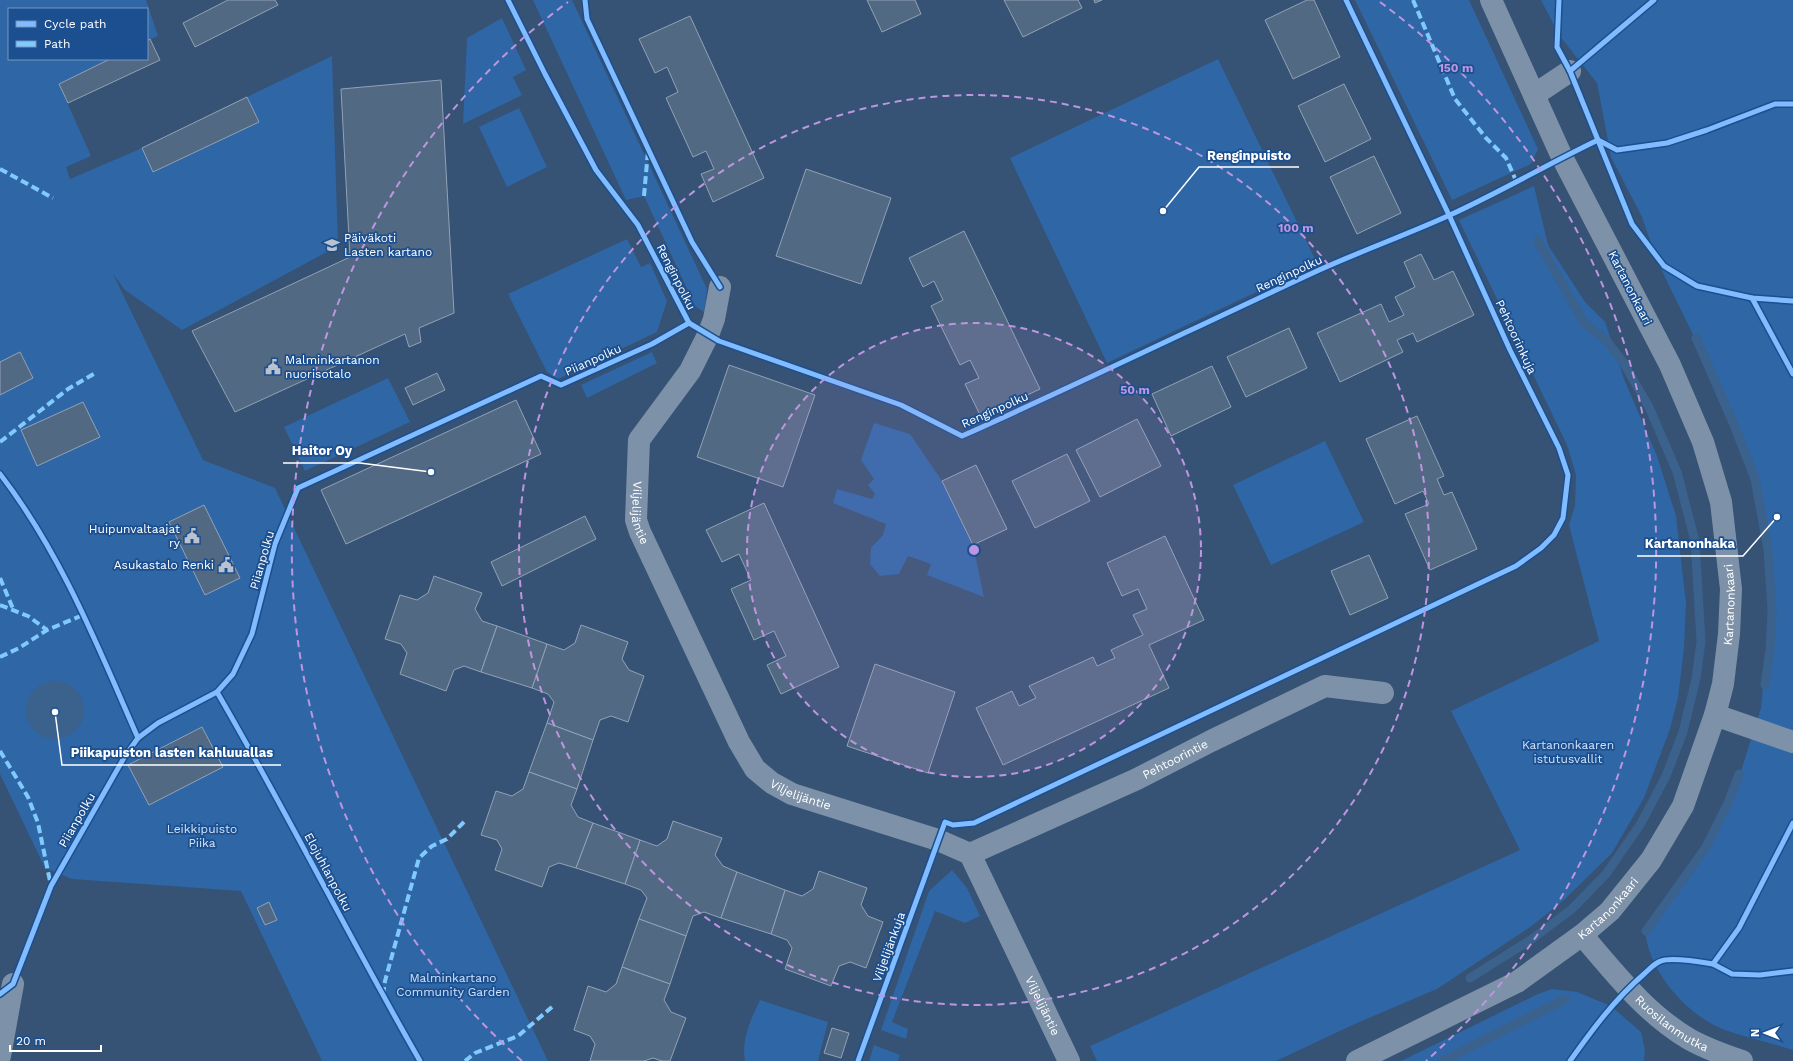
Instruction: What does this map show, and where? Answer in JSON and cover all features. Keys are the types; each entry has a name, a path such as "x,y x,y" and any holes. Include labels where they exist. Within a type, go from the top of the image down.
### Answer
{"street":[{"name":"Kartanonkaari","path":"1367,1059 1517,982 1582,935 1610,911 1651,860 1683,806 1715,715 1723,684 1729,634 1731,589 1721,502 1703,442 1670,365 1566,164 1491,0"},
{"path":"1534,95 1570,71"},
{"name":"Viljelijäntie","path":"720,286 714,319 708,335 690,371 640,440 636,520 640,532 739,742 755,769 772,783 792,794 938,840 970,854 1069,1061"},
{"name":"Pehtoorintie","path":"970,854 1137,779 1211,741 1325,686 1383,693"},
{"path":"1715,715 1793,742"},
{"name":"Ruosilanmutka","path":"1582,935 1628,988 1666,1023 1689,1039 1715,1052 1742,1061"},
{"path":"1,1061 0,1057 13,984"}],"green space":[{"path":"0,0 146,0 158,36 148,41 148,8 8,8 8,60 107,60 59,84 91,156 66,167 70,179 142,148 154,172 259,122 247,97 332,56 338,246 182,330 125,290 113,274 203,460 275,488 548,1061 322,1061 241,891 72,879 45,868 0,774"},
{"path":"533,0 572,0 707,289 704,312 695,306 644,196 626,200"},
{"path":"1355,0 1469,0 1538,149 1531,164 1452,200"},
{"path":"1541,0 1793,0 1793,1050 1725,1030 1697,1014 1672,990 1662,976 1653,961 1648,945 1645,930 1682,880 1713,830 1740,774 1761,708 1769,615 1766,548 1756,487 1741,440 1725,400 1657,261 1642,217 1611,157 1597,83 1559,35"},
{"path":"502,18 526,70 513,77 522,95 463,124 467,38"},
{"path":"1218,59 1317,263 1107,363 1010,158"},
{"path":"519,108 547,167 507,187 479,127"},
{"name":"Kartanonkaaren istutusvallit","path":"1534,186 1548,245 1585,302 1605,322 1624,379 1657,456 1676,516 1686,604 1684,648 1678,698 1670,729 1644,798 1612,853 1564,900 1533,925 1437,989 1357,1023 1276,1061 1097,1061 1090,1046 1520,850 1451,711 1599,641 1569,525 1575,505 1576,475 1567,445 1459,220"},
{"path":"627,239 641,267 650,263 667,301 657,332 558,379 547,372 508,294"},
{"path":"652,352 657,363 587,398 581,385"},
{"path":"388,378 410,422 305,471 284,427"},
{"path":"874,423 910,434 942,481 973,545 984,597 927,575 931,564 908,556 899,574 880,576 870,564 871,548 883,535 886,524 833,503 837,489 872,499 875,494 868,485 874,479 861,460"},
{"path":"1325,441 1364,522 1271,565 1233,485"},
{"path":"952,870 967,888 980,916 965,923 935,911 892,1022 908,1029 906,1039 881,1030 929,891"},
{"path":"1552,989 1577,992 1611,1006 1641,1032 1645,1050 1644,1061 1401,1061 1538,994"},
{"path":"760,1000 828,1022 818,1061 745,1061 744,1045 750,1022"},
{"path":"874,1045 900,1055 898,1061 869,1061"}],"shaded area":[{"path":"55,681 71,686 79,694 84,710 79,726 71,734 55,739 39,734 31,726 26,710 31,694 39,686"}],"building":[{"path":"228,0 275,0 278,5 195,47 183,23"},
{"path":"867,0 915,0 921,14 882,32"},
{"path":"1004,0 1078,0 1082,8 1023,37"},
{"path":"1094,0 1102,0 1095,3"},
{"path":"1307,0 1314,0 1340,57 1293,79 1265,20"},
{"path":"690,16 764,178 713,202 701,174 714,169 706,151 693,157 666,98 678,92 667,67 655,73 639,39"},
{"path":"150,39 160,60 68,103 59,84 108,60 148,60 148,40"},
{"path":"441,80 454,313 419,328 421,342 409,347 405,334 235,412 192,331 350,257 341,89"},
{"path":"1344,84 1371,139 1325,162 1298,106"},
{"path":"247,97 259,122 153,172 142,148"},
{"path":"1374,156 1401,213 1357,234 1330,177"},
{"path":"806,169 891,198 861,284 776,256"},
{"path":"964,231 1040,389 981,417 965,384 979,378 970,360 960,365 931,306 943,300 934,281 923,287 909,258"},
{"path":"1421,254 1434,280 1453,271 1474,315 1417,342 1413,333 1397,340 1403,352 1340,382 1317,333 1381,304 1389,322 1404,315 1395,297 1415,287 1404,262"},
{"path":"1289,328 1307,368 1246,397 1227,357"},
{"path":"20,352 33,378 0,395 0,362"},
{"path":"729,365 815,395 783,487 697,457"},
{"path":"1212,366 1231,407 1171,436 1152,394"},
{"path":"437,373 445,390 413,405 405,388"},
{"path":"516,400 541,454 346,544 321,490"},
{"path":"83,402 100,437 37,466 21,430"},
{"path":"1417,416 1444,476 1437,479 1444,495 1452,492 1477,549 1430,570 1405,514 1429,504 1423,491 1395,504 1366,439"},
{"path":"1137,419 1161,466 1100,497 1076,450"},
{"path":"1067,454 1090,501 1035,528 1012,481"},
{"path":"976,465 1007,529 973,545 942,481"},
{"path":"764,503 839,667 781,694 767,665 786,656 774,631 754,640 731,589 751,580 739,554 722,562 706,530"},
{"path":"204,505 240,578 205,595 169,522"},
{"path":"585,516 596,539 502,586 491,562"},
{"path":"1165,536 1204,620 1149,645 1169,688 1003,765 976,708 1012,691 1019,706 1036,698 1029,686 1093,657 1097,666 1115,658 1111,650 1143,635 1133,615 1147,609 1138,589 1122,596 1107,563"},
{"path":"1369,555 1388,598 1350,615 1331,571"},
{"path":"434,576 482,593 475,609 482,621 497,626 481,672 464,666 454,670 446,691 400,674 407,653 401,644 385,639 400,595 417,600 428,593"},
{"path":"581,625 628,642 622,659 629,670 644,676 628,722 611,716 600,720 593,740 547,723 554,702 548,694 532,688 547,644 564,650 575,643"},
{"path":"497,626 547,644 532,688 481,672"},
{"path":"875,664 955,692 928,773 847,746"},
{"path":"547,723 593,740 577,789 529,772"},
{"path":"202,727 223,767 149,805 128,765"},
{"path":"529,772 577,789 571,805 578,817 593,823 576,868 559,863 549,867 542,887 495,870 502,849 497,840 481,835 496,791 512,796 523,789"},
{"path":"673,821 722,838 715,855 723,866 737,872 721,918 704,912 693,916 686,936 639,919 647,898 641,890 625,884 640,840 657,846 667,839"},
{"path":"593,823 640,840 625,884 576,868"},
{"path":"819,871 867,888 861,905 868,916 883,922 866,968 850,962 839,966 831,986 785,969 792,948 787,940 771,934 785,890 802,896 813,889"},
{"path":"737,872 785,890 771,934 721,918"},
{"path":"269,902 277,920 265,925 257,908"},
{"path":"639,919 686,936 670,984 622,967"},
{"path":"622,967 670,984 664,1000 671,1012 686,1018 670,1061 662,1061 653,1058 644,1061 590,1061 595,1044 590,1036 574,1030 588,986 606,992 616,984"},
{"path":"832,1028 849,1033 841,1058 824,1053"}],"waterway":[{"path":"1470,978 1532,939 1572,909 1606,874 1640,825 1666,776 1683,732 1696,679 1701,641 1695,541 1677,472 1649,407 1623,362 1606,340 1584,323 1538,241"},
{"path":"1696,338 1734,425 1755,479 1768,550 1772,610 1770,650 1765,685"},
{"path":"1646,931 1706,847 1728,803 1739,774"},
{"path":"1443,1061 1565,999"}],"marked path":[{"path":"1413,0 1455,99 1486,138 1506,158 1517,183"},
{"path":"644,196 648,151"},
{"path":"0,169 53,198"},
{"path":"0,442 68,389 97,372"},
{"path":"0,578 14,611"},
{"path":"0,605 28,616 47,630"},
{"path":"0,657 19,648 47,630 83,615"},
{"path":"0,751 28,797 38,823 51,886"},
{"path":"383,995 385,981 419,858 432,846 447,839 464,822"},
{"path":"465,1061 475,1053 518,1036 552,1007"}],"cycle path":[{"name":"Renginpolku","path":"508,0 596,170 638,225 689,323 719,341 901,405 962,436 1317,271 1450,215 1598,140 1617,150 1667,143 1707,130 1775,104 1793,104"},
{"path":"585,0 587,19 692,242 720,287"},
{"name":"Pehtoorinkuja","path":"858,1061 945,822 953,825 974,823 1516,566 1541,548 1554,535 1563,518 1568,475 1559,448 1510,350 1449,215 1346,0"},
{"path":"1559,0 1557,47 1570,71 1632,224 1664,266 1697,286 1752,298 1793,301"},
{"path":"1570,71 1654,0"},
{"path":"1752,298 1793,374"},
{"name":"Piianpolku","path":"0,994 13,984 51,886 125,756 138,738 158,723 217,692 233,674 252,634 275,544 298,488 541,376 561,385 652,344 689,323"},
{"path":"0,474 22,504 60,568 93,635 138,738"},
{"name":"Elojuhlanpolku","path":"217,692 269,784 420,1061"},
{"path":"1570,1061 1613,1005 1656,963 1666,960 1686,960 1713,964 1739,928 1793,823"},
{"path":"1713,964 1732,974 1760,975 1793,971"}],"place":[{"name":"Renginpuisto","path":"1163,211"},
{"name":"Päiväkoti Lasten kartano","path":"332,245"},
{"name":"Malminkartanon nuorisotalo","path":"273,367"},
{"name":"Haitor Oy","path":"431,472"},
{"name":"Kartanonhaka","path":"1777,517"},
{"name":"Huipunvaltaajat ry","path":"192,536"},
{"name":"Asukastalo Renki","path":"226,565"},
{"name":"Piikapuiston lasten kahluuallas","path":"55,712"}],"park label":[{"name":"Leikkipuisto Piika","path":"202,836"},
{"name":"Malminkartano Community Garden","path":"453,985"}]}
